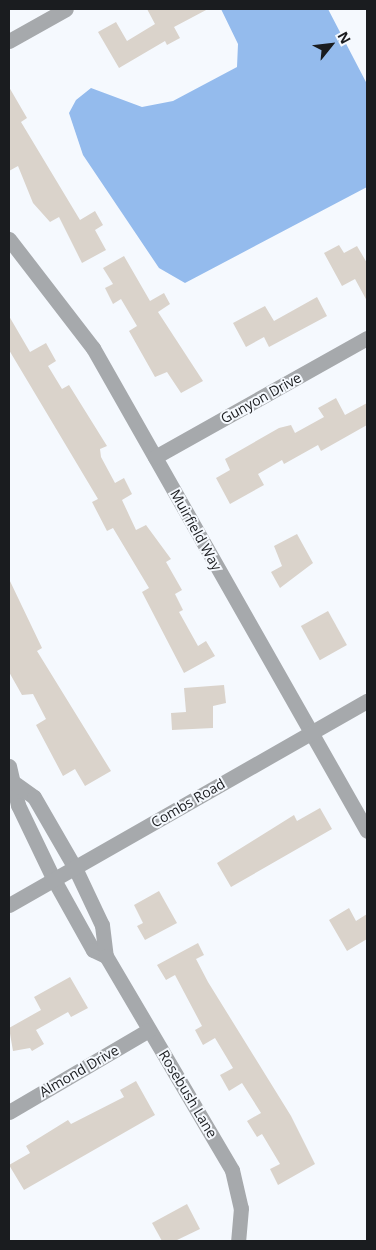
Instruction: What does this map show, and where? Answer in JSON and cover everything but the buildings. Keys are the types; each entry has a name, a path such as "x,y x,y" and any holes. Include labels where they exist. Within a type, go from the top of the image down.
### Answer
{"street":[{"path":"9,41 66,9"},
{"name":"Muirfield Way","path":"9,239 77,323 367,831"},
{"name":"Gunyon Drive","path":"155,457 367,338"},
{"name":"Combs Road","path":"9,905 367,701"},
{"name":"Rosebush Lane","path":"9,766 16,784 18,806 54,880 93,950 106,956"},
{"name":"Rosebush Lane","path":"16,784 34,797 75,868 102,925 106,956 232,1170 241,1208 238,1241"},
{"name":"Almond Drive","path":"9,1112 149,1030"}],"water":[{"path":"221,9 328,9 367,84 367,187 185,283 159,268 83,155 69,113 76,100 91,88 142,107 173,101 237,67 238,44"}]}
